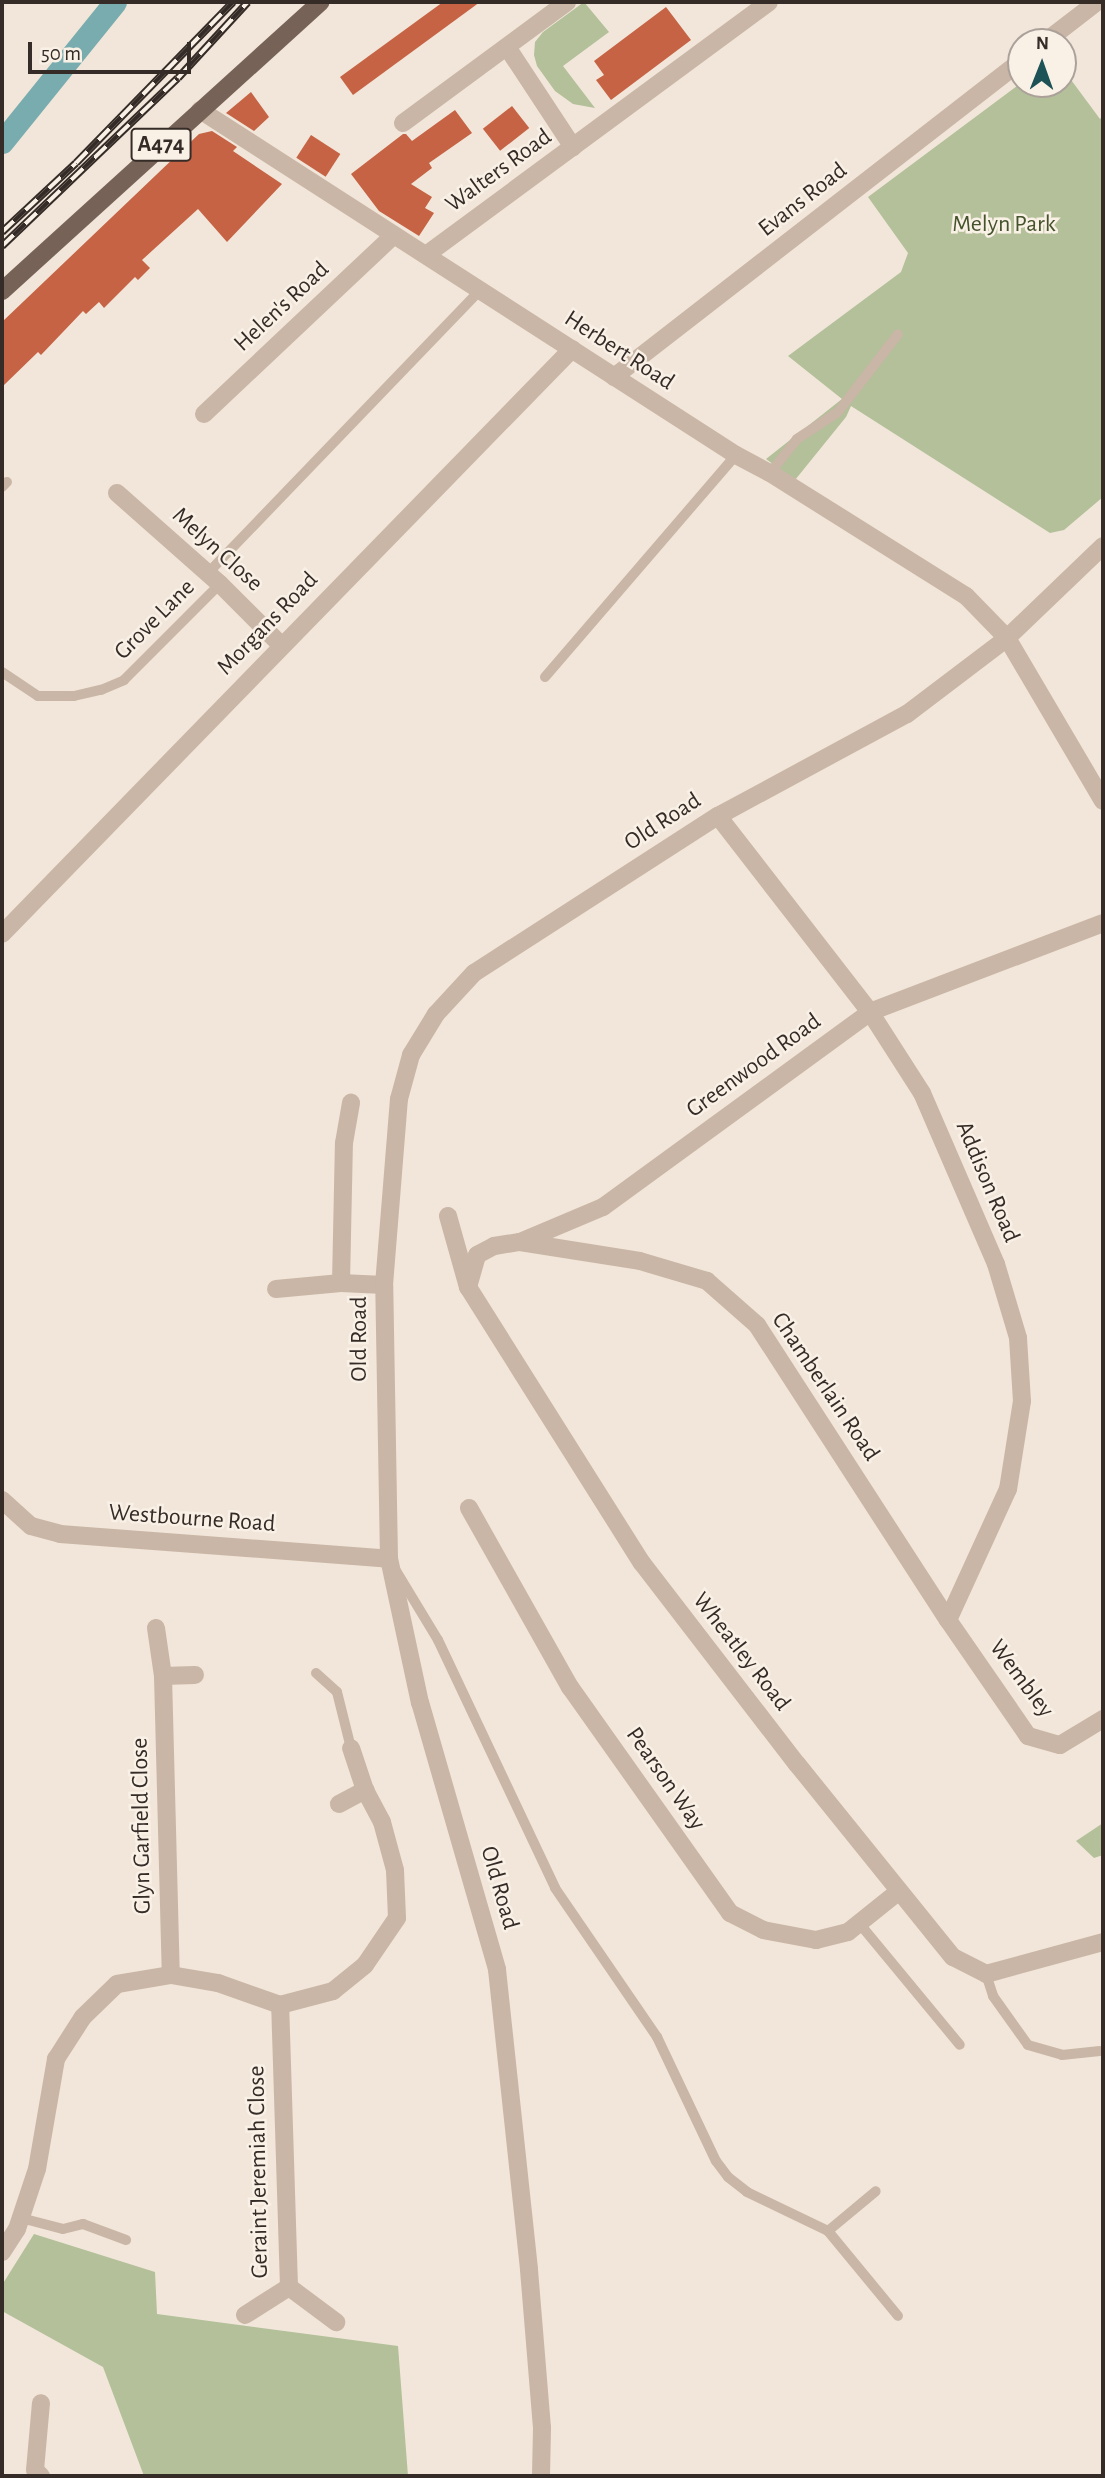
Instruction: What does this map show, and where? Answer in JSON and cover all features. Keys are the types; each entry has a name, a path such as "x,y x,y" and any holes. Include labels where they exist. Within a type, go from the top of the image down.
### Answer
{"main road":[{"name":"A474","path":"2,291 321,2"}],"street":[{"path":"403,123 567,2"},
{"path":"573,147 769,2"},
{"path":"1063,28 1097,2"},
{"name":"Walters Road","path":"426,255 573,147 507,47"},
{"name":"Evans Road","path":"614,377 1007,72"},
{"name":"Herbert Road","path":"200,110 736,455 770,472 966,596 1007,638 1103,801"},
{"name":"Helen's Road","path":"204,414 394,235"},
{"name":"Morgans Road","path":"2,934 572,349"},
{"name":"Melyn Close","path":"117,493 214,579 281,645"},
{"name":"Old Road","path":"541,2476 542,2428 529,2269 497,1969 420,1703 389,1559 384,1286 399,1099 411,1055 436,1014 474,974 718,816 907,714 1007,638 1103,546"},
{"name":"Addison Road","path":"718,816 870,1012 922,1093 996,1264 1018,1338 1022,1401 1008,1489 948,1620"},
{"name":"Greenwood Road","path":"468,1287 477,1255 494,1246 520,1242 603,1207 870,1012 1103,923"},
{"path":"341,1283 344,1143 351,1102"},
{"name":"Wheatley Road","path":"448,1216 468,1287 642,1563 898,1892 953,1957 986,1974"},
{"name":"Chamberlain Road","path":"520,1242 640,1261 707,1281 757,1325 948,1620"},
{"path":"276,1289 341,1283 384,1286"},
{"name":"Westbourne Road","path":"2,1500 31,1526 60,1534 389,1559"},
{"name":"Pearson Way","path":"469,1508 570,1687 730,1913 763,1930 816,1940 848,1932 898,1892"},
{"name":"Wembley","path":"948,1620 1028,1737 1060,1745 1103,1719"},
{"name":"Glyn Garfield Close","path":"156,1628 163,1676 170,1975"},
{"path":"163,1676 195,1675"},
{"path":"2,2252 20,2218 37,2169 56,2059 83,2017 117,1984 170,1975 218,1983 280,2004 333,1991 365,1965 397,1918 395,1870 382,1822 365,1790 351,1748"},
{"path":"339,1804 365,1790"},
{"path":"986,1974 1103,1942"},
{"name":"Geraint Jeremiah Close","path":"245,2315 289,2287 280,2004"},
{"path":"289,2287 336,2322"},
{"path":"34,2474 41,2403"}],"lane":[{"name":"Grove Lane","path":"2,671 38,696 74,696 101,690 124,680 480,290"},
{"path":"770,472 797,439 838,412 898,334"},
{"path":"545,677 736,455"},
{"path":"389,1559 439,1640 555,1888 657,2037 716,2161 727,2177 747,2192 828,2231 898,2316"},
{"path":"316,1673 337,1692 351,1748"},
{"path":"859,1923 960,2045"},
{"path":"986,1974 993,1996 1028,2045 1062,2055 1100,2051"},
{"path":"828,2231 876,2191"},
{"path":"20,2218 63,2229 83,2224 127,2240"}],"green space":[{"path":"584,2 609,32 563,66 595,108 573,104 555,91 537,66 534,55 535,42 543,32"},
{"name":"Melyn Park","path":"1077,88 1100,119 1103,116 1103,497 1064,530 1050,533 851,406 846,417 795,480 766,459 842,399 788,356 901,272 908,253 868,197 1007,93 1007,98 1077,98"},
{"path":"1103,1823 1103,1855 1094,1858 1076,1841"},
{"path":"34,2234 155,2272 157,2314 398,2346 408,2476 144,2476 103,2367 2,2311 2,2285"}],"building":[{"path":"443,2 480,2 353,95 340,77"},
{"path":"666,7 691,40 611,100 596,80 604,75 594,61"},
{"path":"251,92 269,117 254,131 226,113"},
{"path":"512,106 529,128 500,151 483,129"},
{"path":"455,110 472,133 429,163 432,168 411,184 432,197 425,208 434,213 419,236 379,211 351,174 403,134 412,141"},
{"path":"212,131 237,147 233,151 282,184 227,242 198,209 142,260 150,268 138,280 135,277 104,308 99,302 86,314 83,311 41,355 38,352 2,387 2,322 199,134"},
{"path":"311,135 340,154 326,177 296,158"}],"waterway":[{"path":"2,142 115,2"}],"railway":[{"path":"2,232 76,163 233,2"},
{"path":"2,246 178,78 248,2"}]}
